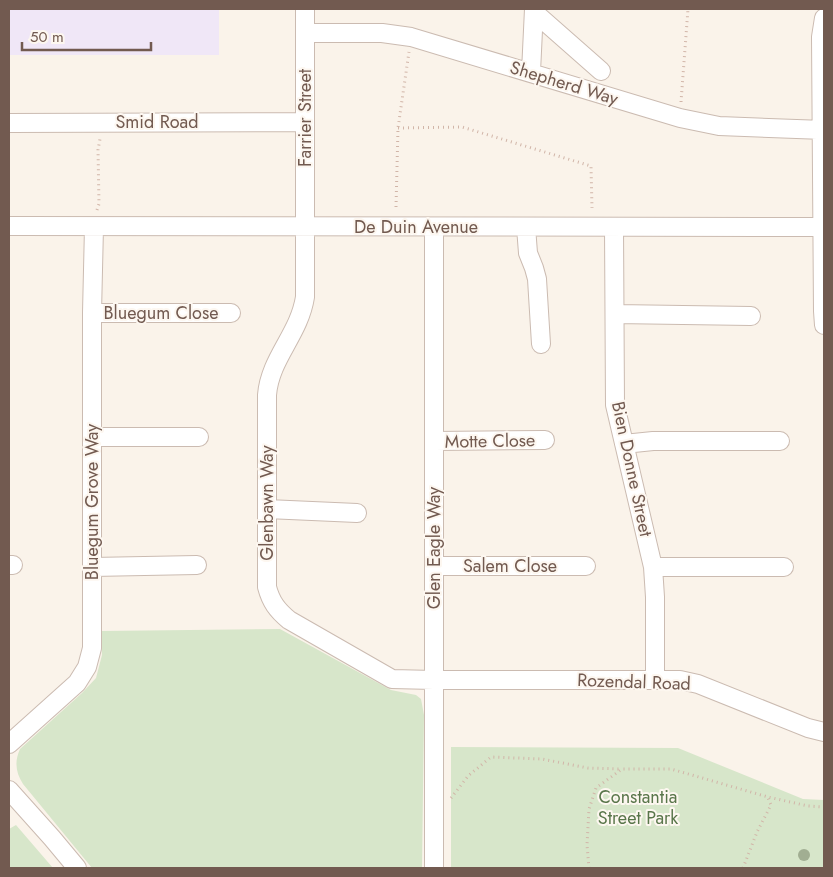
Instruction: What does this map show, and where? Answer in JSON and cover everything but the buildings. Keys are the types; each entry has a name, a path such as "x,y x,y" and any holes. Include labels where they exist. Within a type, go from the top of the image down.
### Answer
{"street":[{"name":"Farrier Street","path":"304,227 306,9"},
{"path":"534,10 601,71"},
{"path":"531,72 534,10"},
{"path":"824,18 821,37 824,324"},
{"name":"Shepherd Way","path":"305,33 382,33 411,36 680,118 719,126 823,130"},
{"name":"Smid Road","path":"9,123 306,122"},
{"name":"De Duin Avenue","path":"9,226 95,221 304,227 823,227"},
{"name":"Bluegum Grove Way","path":"9,744 77,683 88,667 92,648 92,314 95,221"},
{"name":"Glenbawn Way","path":"304,227 305,298 303,308 300,320 274,366 268,385 267,586 271,600 278,611 289,620 392,679 434,680"},
{"name":"Glen Eagle Way","path":"434,227 434,868"},
{"path":"526,227 528,253 537,279 541,344"},
{"name":"Bien Donne Street","path":"614,227 615,405 653,567 655,680"},
{"name":"Bluegum Close","path":"92,314 231,314"},
{"path":"615,314 751,316"},
{"path":"92,438 199,437"},
{"name":"Motte Close","path":"434,441 545,440"},
{"path":"624,444 653,441 780,440"},
{"path":"267,509 358,513"},
{"path":"92,567 198,565"},
{"name":"Salem Close","path":"434,566 586,566"},
{"path":"653,567 784,567"},
{"name":"Rozendal Road","path":"434,680 680,680 698,684 808,728 824,732"},
{"path":"9,790 77,868"}],"path":[{"path":"680,118 688,9"},
{"path":"396,207 398,128 411,36"},
{"path":"398,128 462,127 591,166 592,208"},
{"path":"95,221 99,204 98,150 101,133"},
{"path":"448,801 468,776 491,757 542,759 588,768 672,769 768,797 808,806 824,807"},
{"path":"589,868 587,845 589,809 596,788 622,769"},
{"path":"743,868 757,832 771,805 768,797"}],"shaded area":[{"path":"9,9 219,9 219,55 9,55"}],"green space":[{"path":"280,629 391,690 416,695 421,699 424,715 422,868 92,868 23,784 17,772 16,763 20,749 96,678 102,655 101,631"},
{"name":"Constantia Street Park","path":"451,747 678,748 803,799 824,800 824,868 451,868"},
{"path":"16,825 53,868 9,868 9,829"}]}
